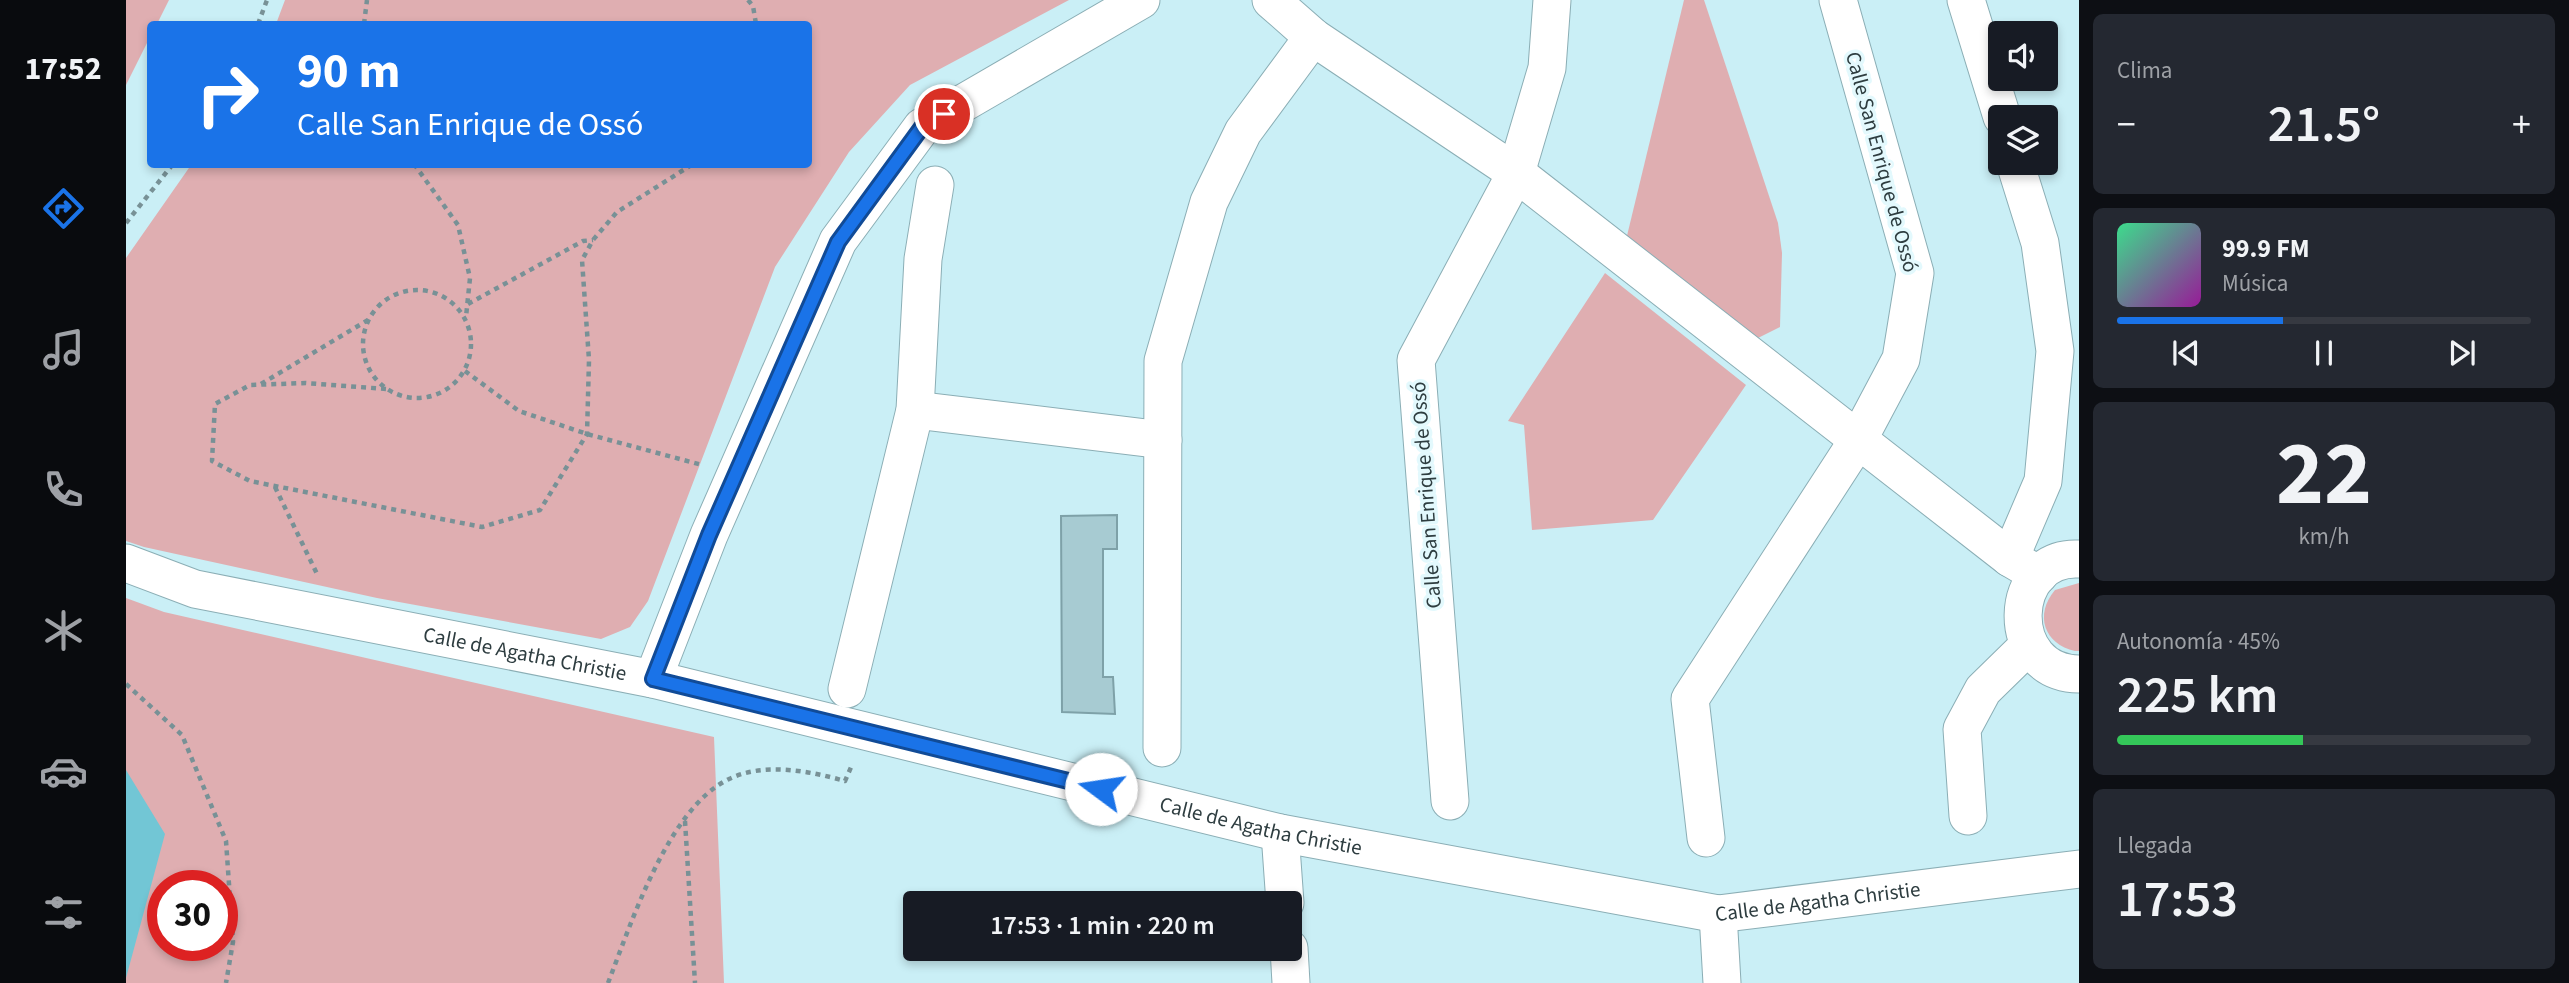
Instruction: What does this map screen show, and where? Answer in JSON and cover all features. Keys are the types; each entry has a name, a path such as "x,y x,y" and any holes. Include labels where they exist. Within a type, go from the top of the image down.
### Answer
{"street":[{"path":"653,679 736,473 838,242 922,127 1141,0"},
{"path":"1271,0 1313,37 1516,173 2024,566 2079,559"},
{"name":"Calle San Enrique de Ossó","path":"1450,801 1416,360 1516,173 1548,68 1552,0"},
{"name":"Calle San Enrique de Ossó","path":"1706,838 1690,699 1858,440 1901,359 1914,272 1838,0"},
{"path":"1966,0 1998,105"},
{"path":"1162,748 1163,361 1209,202 1243,132 1313,37"},
{"path":"2019,175 2040,243 2055,351 2043,481 2024,566 2028,590 2022,608 2022,627 2029,645 2041,660 2057,670 2079,674"},
{"path":"847,689 915,410 923,259 934,185"},
{"path":"915,410 1163,440"},
{"name":"Calle de Agatha Christie","path":"126,563 195,589 653,679 1280,833 1718,914 2079,869"},
{"path":"1968,816 1962,729 1983,690 2029,645"},
{"path":"1280,833 1284,891"},
{"path":"1718,914 1722,983"},
{"path":"1290,961 1291,983"}],"path":[{"path":"259,21 267,0"},
{"path":"364,21 367,0"},
{"path":"748,0 753,6 755,21"},
{"path":"126,223 170,168"},
{"path":"417,168 458,225 470,278 466,318 471,335 471,353 465,371 454,385 439,395 421,399 403,397 386,389 373,377 365,360 362,342 369,319 375,309 389,297 406,290 440,294 455,304 466,318"},
{"path":"386,389 306,383 250,385 215,404 212,461 250,481 482,527 540,510 587,434 589,360 582,260 593,240 617,212 687,168"},
{"path":"467,305 583,241 593,240"},
{"path":"260,385 369,319"},
{"path":"465,371 519,411 587,434 736,473"},
{"path":"275,486 338,617"},
{"path":"126,684 183,735 226,841 233,942 226,983"},
{"path":"608,983 651,874 693,808 729,779 761,772 808,771 845,781 862,730"},
{"path":"685,820 695,983"}],"shaded area":[{"path":"126,0 169,0 158,21 147,21 147,43 126,85"},
{"path":"285,0 1069,0 910,85 849,152 775,267 648,601 630,627 601,639 377,598 126,541 126,258 189,168 812,168 812,21 277,21"},
{"path":"1684,0 1704,0 1778,223 1782,253 1780,327 1756,339 1625,244"},
{"path":"1605,273 1746,385 1653,520 1532,530 1524,425 1508,421"},
{"path":"2079,583 2079,651 2075,651 2056,642 2046,627 2044,618 2045,609 2055,590"},
{"path":"126,598 164,612 714,737 724,983 126,983"}],"water":[{"path":"126,770 165,834 155,870 147,870 147,900 126,978"}],"building":[{"path":"1117,515 1117,549 1103,549 1103,677 1113,677 1115,714 1062,712 1061,516"}],"route":[{"path":"944,114 922,127 838,242 709,535 653,679 1101,789"}]}
